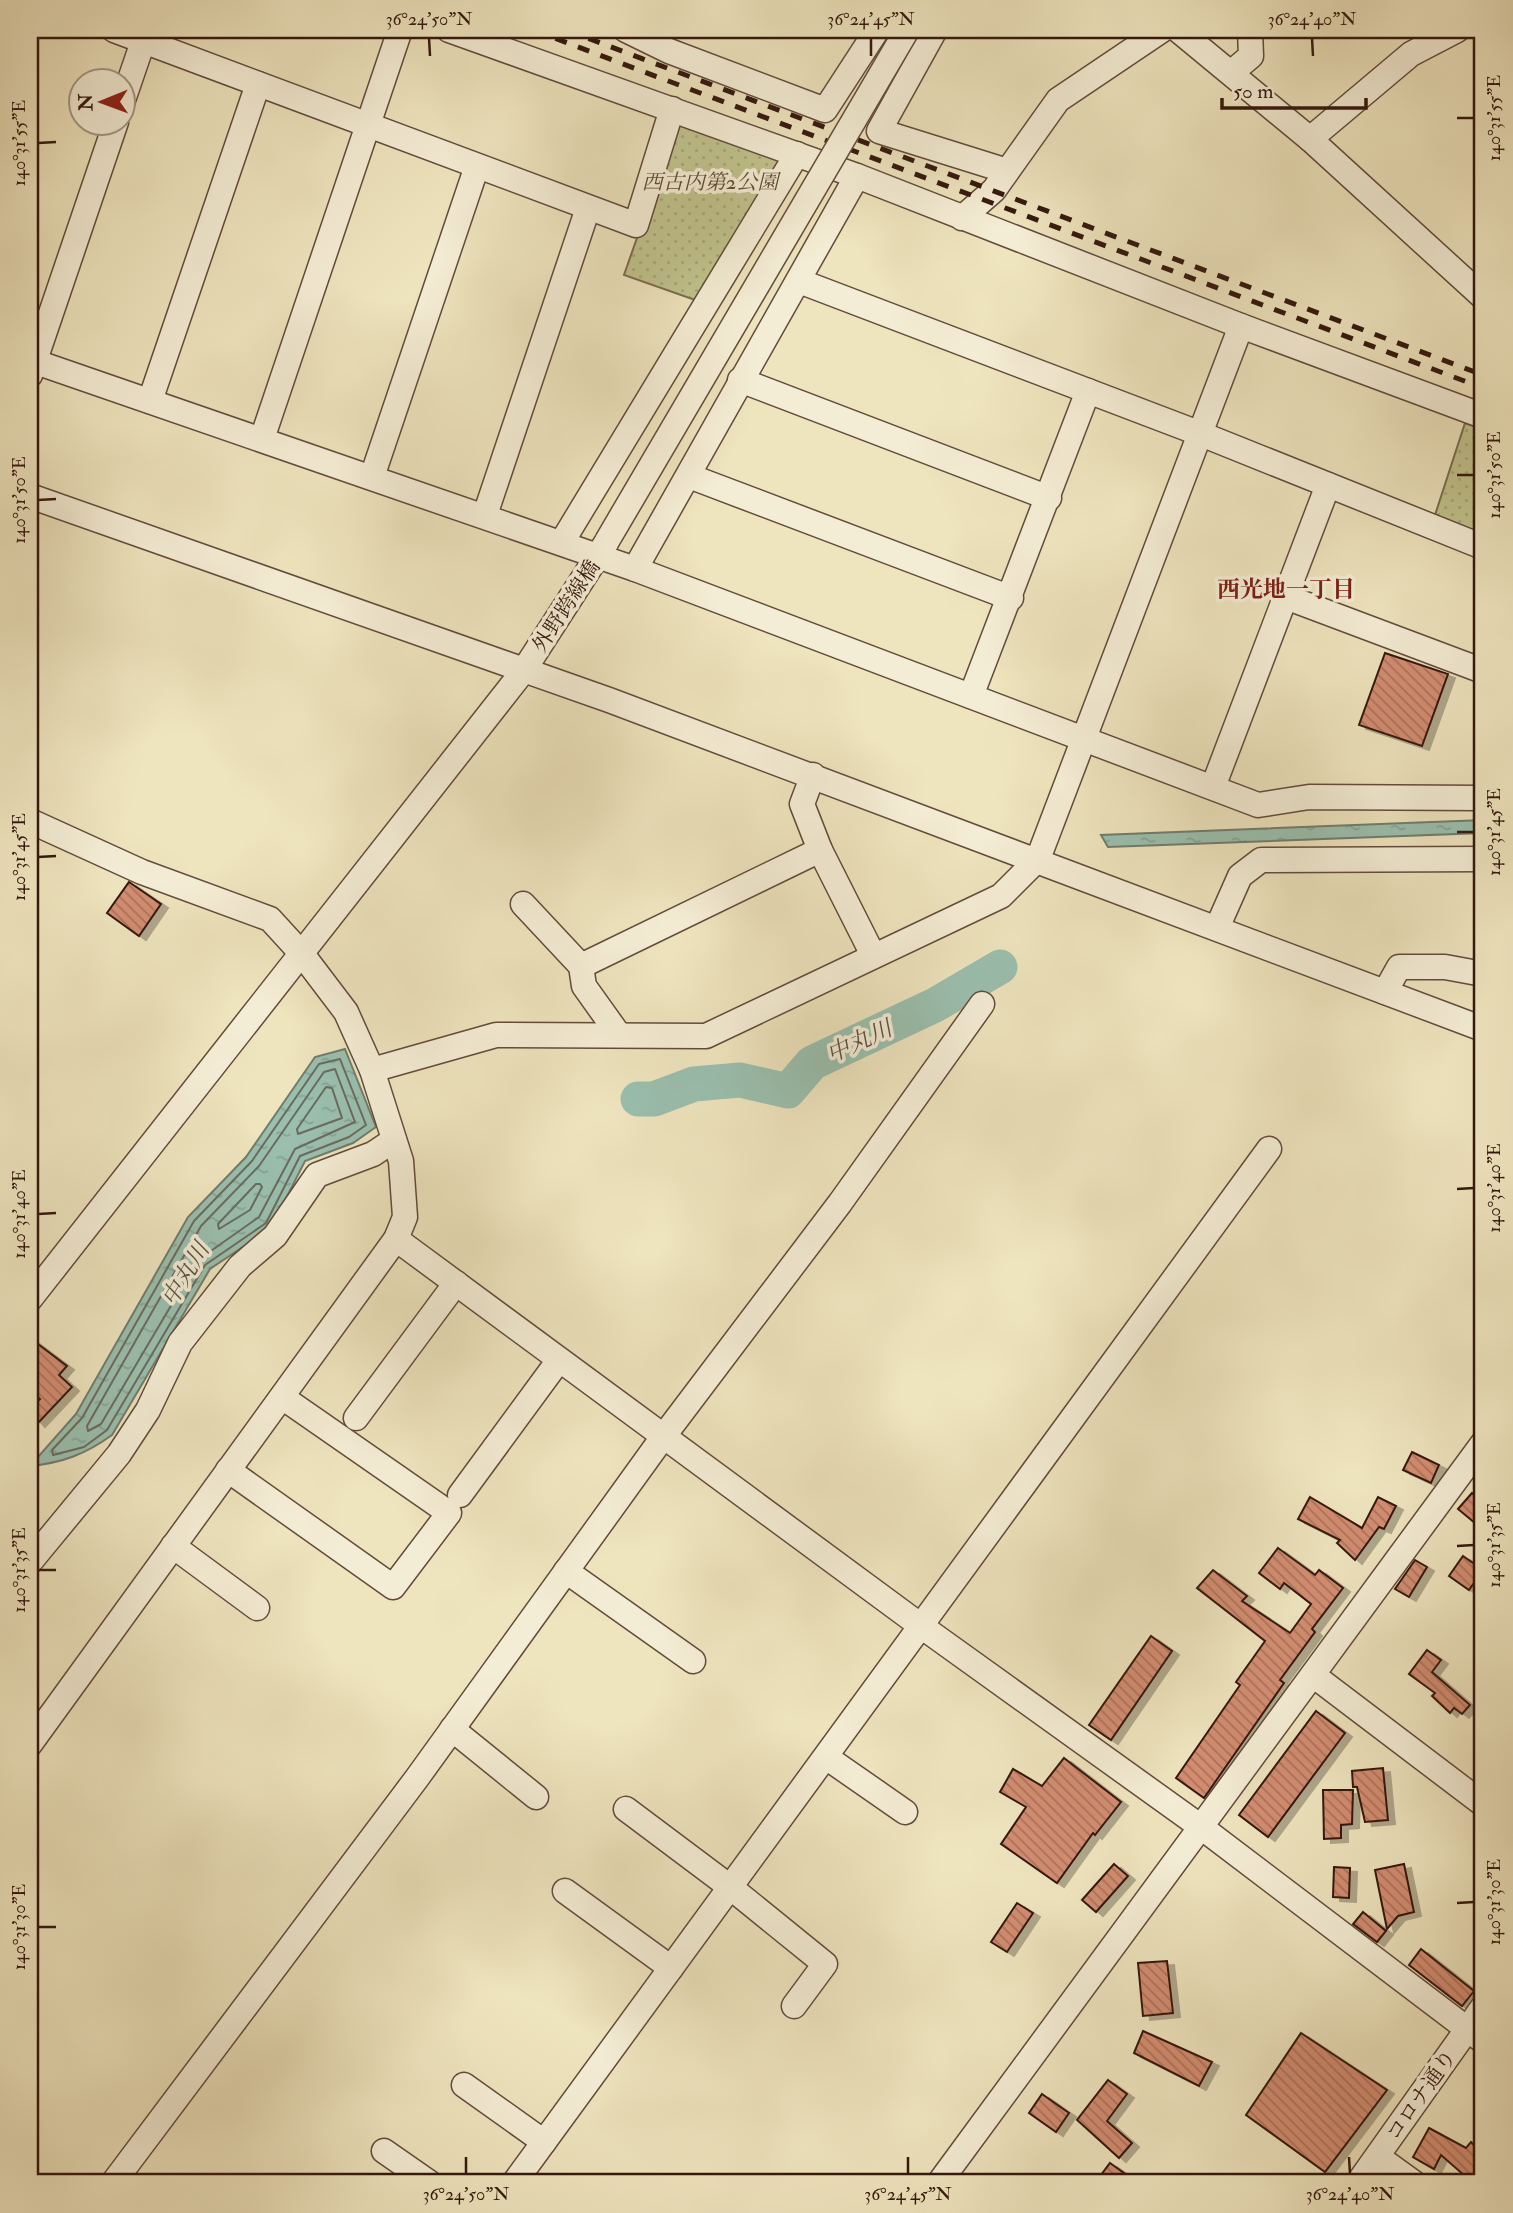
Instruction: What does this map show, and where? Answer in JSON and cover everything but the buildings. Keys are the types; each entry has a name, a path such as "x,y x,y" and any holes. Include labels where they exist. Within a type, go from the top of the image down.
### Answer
{"street":[{"path":"114,30 146,35 258,84 636,225 672,109"},
{"path":"262,439 400,30"},
{"path":"449,30 857,176 1241,326 1483,416"},
{"path":"626,30 669,51 879,131 1007,171"},
{"path":"825,110 877,30"},
{"name":"外野跨線橋","path":"30,1298 524,670 603,549 907,30"},
{"path":"879,131 935,30"},
{"path":"962,218 994,190 1058,100 1162,30"},
{"path":"1178,30 1310,139 1483,297"},
{"path":"1231,73 1251,56 1250,30"},
{"path":"1310,139 1411,54 1457,30"},
{"path":"135,66 146,35"},
{"path":"150,401 258,84"},
{"path":"111,136 31,366 150,401 562,542 603,549 635,569 1258,805 1309,797 1483,798"},
{"path":"562,542 797,154"},
{"path":"372,477 477,166"},
{"path":"635,569 857,176"},
{"path":"485,515 588,208"},
{"path":"799,281 1201,434 1483,547"},
{"path":"372,1070 496,1035 706,1035 1000,896 1038,859 1241,326"},
{"path":"740,380 1049,498"},
{"path":"971,696 1011,598 1088,391"},
{"path":"689,476 1011,598"},
{"path":"1213,787 1328,485"},
{"path":"30,496 813,775 1483,1029"},
{"path":"1286,597 1483,671"},
{"path":"813,775 802,804 820,850 873,955"},
{"path":"30,821 142,872 270,919 302,954 346,1012 372,1070 401,1161 405,1217 396,1239 30,1744"},
{"path":"581,966 820,850"},
{"path":"1217,928 1240,876 1261,860 1483,859"},
{"path":"523,904 581,966 584,986 619,1035"},
{"path":"1385,992 1399,967 1445,967 1483,974"},
{"path":"113,2183 452,1729 663,1437 833,1213 982,1004"},
{"path":"30,1562 119,1454 148,1410 180,1343 240,1266 275,1236 317,1175 373,1154 394,1140"},
{"path":"514,2183 1269,1149"},
{"path":"396,1239 921,1626 1201,1827 1475,2035"},
{"path":"356,1418 456,1283"},
{"path":"460,1495 559,1360"},
{"path":"228,1471 393,1587 449,1513 282,1397"},
{"path":"939,2183 1483,1443"},
{"path":"173,1546 257,1608"},
{"path":"566,1571 693,1661"},
{"path":"1313,1675 1483,1804"},
{"path":"452,1729 536,1797"},
{"path":"826,1757 905,1812"},
{"path":"626,1809 730,1887 825,1964 794,2006"},
{"path":"565,1891 671,1968"},
{"name":"コロナ通り","path":"1358,2183 1475,2035 1483,2007"},
{"path":"464,2085 544,2142"},
{"path":"384,2151 430,2183"},
{"path":"1378,2157 1415,2183"}],"green space":[{"name":"西古内第2公園","path":"681,112 782,161 698,301 624,275"},
{"path":"1465,423 1483,429 1483,534 1435,515"}],"water":[{"path":"1483,820 1483,833 1108,847 1101,835"},
{"path":"345,1049 376,1127 353,1143 305,1161 271,1228 210,1269 112,1435 73,1456 53,1463 30,1466 76,1414 188,1217 246,1157 315,1057"}],"waterway":[{"name":"中丸川","path":"638,1099 654,1099 694,1084 740,1080 788,1091 812,1063 935,1005 1000,967"}],"railway":[{"path":"533,30 1483,388"},
{"path":"566,30 1483,375"}],"district":[{"name":"西光地一丁目","path":"1286,589"}]}
